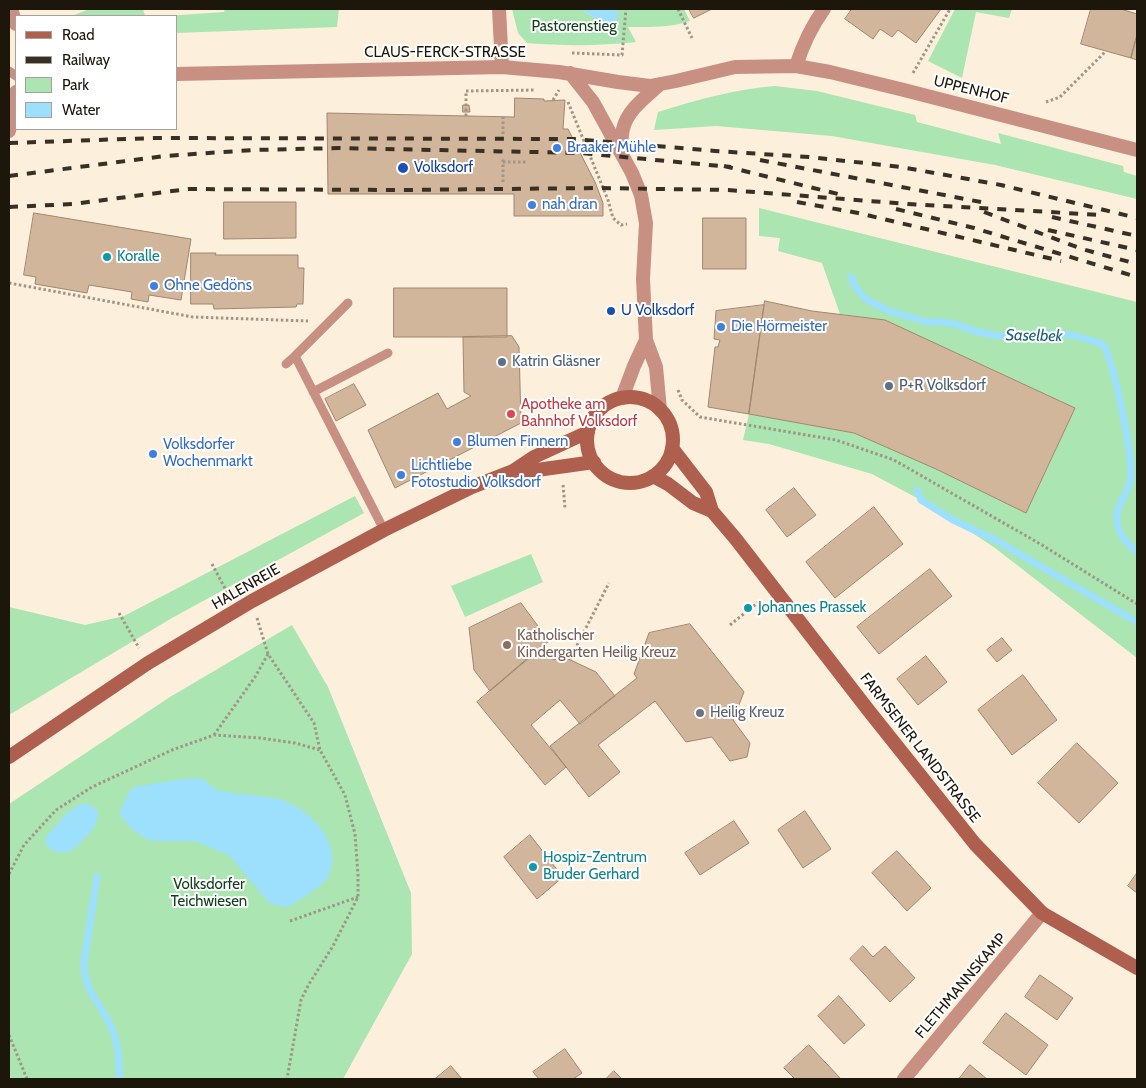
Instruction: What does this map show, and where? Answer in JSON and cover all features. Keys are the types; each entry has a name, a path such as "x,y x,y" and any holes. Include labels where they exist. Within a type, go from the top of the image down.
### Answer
{"main road":[{"path":"622,398 643,400 655,405 660,410 670,424 673,440 666,464 653,476 635,483 615,480 600,470 594,462 588,442 588,432 597,414 604,406 622,398"},
{"name":"HALENREIE","path":"9,757 148,664 252,601 384,530 472,487 513,471 534,457 588,432"},
{"name":"FARMSENER LANDSTRASSE","path":"672,448 706,492 712,511 975,844 1042,912 1137,968"},
{"name":"HALENREIE","path":"513,471 537,470 594,462"},
{"name":"FARMSENER LANDSTRASSE","path":"653,476 668,484 693,503 712,511"}],"street":[{"path":"11,9 15,21"},
{"path":"499,9 502,67"},
{"path":"796,66 811,26 824,9"},
{"name":"CLAUS-FERCK-STRASSE","path":"178,74 502,67 565,72 650,86 735,67 796,66"},
{"name":"UPPENHOF","path":"796,66 830,72 904,90 1137,150"},
{"path":"565,72 594,102 622,152 637,184 644,206 646,223 643,288 646,340 656,367 660,410"},
{"path":"622,152 622,129 628,117 640,102 660,84"},
{"path":"9,131 15,98"},
{"path":"622,398 646,340"},
{"name":"FLETHMANNSKAMP","path":"904,1079 1042,912"}],"lane":[{"path":"286,364 348,303"},
{"path":"313,392 388,352"},
{"path":"295,356 384,530"}],"path":[{"path":"565,72 561,52 622,55 626,9"},
{"path":"678,9 692,38"},
{"path":"904,90 950,9"},
{"path":"1046,102 1060,97 1106,51"},
{"path":"466,116 466,90 540,90"},
{"path":"550,90 559,90 563,95"},
{"path":"567,100 608,200 613,218"},
{"path":"503,116 503,134"},
{"path":"503,182 503,160 527,162"},
{"path":"9,283 193,317 330,322"},
{"path":"676,384 682,400 700,417 836,440 894,460 1042,545 1137,604"},
{"path":"212,564 236,610"},
{"path":"570,659 609,583"},
{"path":"730,625 775,589"},
{"path":"252,601 268,654 314,723 320,750 345,794 355,834 358,897 333,946 301,1000 288,1079"},
{"path":"119,613 148,664"},
{"path":"214,735 255,677 268,654"},
{"path":"9,874 24,845 46,818 64,803 92,787 172,750 214,735 260,738 295,743 320,750"},
{"path":"290,921 358,897"},
{"path":"9,1035 27,1079"}],"green space":[{"path":"89,9 143,9 145,15 74,15"},
{"path":"225,9 339,9 337,27 178,33 178,15 224,12"},
{"name":"Pastorenstieg","path":"512,9 583,9 594,17 597,28 603,28 617,9 684,9 690,21 667,26 628,27 636,42 595,45 541,44 527,43 518,33"},
{"path":"955,9 1012,9 1009,18 976,12 962,78 928,61"},
{"path":"775,86 817,91 915,115 917,122 1001,144 998,133 1123,166 1124,172 1137,176 1137,199 995,165 832,136 716,126 654,130 658,112 730,92"},
{"path":"759,208 1137,302 1137,658 995,548 932,506 872,474 769,444 743,440 749,414 854,433 936,469 1026,513 1075,408 885,320 840,314 822,263 778,251 780,238 759,236"},
{"path":"355,496 364,513 172,618 9,715 9,607 85,625 124,616"},
{"path":"531,554 543,582 465,617 451,586"},
{"name":"Volksdorfer Teichwiesen","path":"292,625 328,687 411,893 412,954 343,1079 9,1079 9,804 170,697"}],"water":[{"path":"583,9 617,9 618,18 612,27 597,28 594,17"},
{"path":"182,779 202,779 217,790 282,800 304,812 314,820 328,841 332,852 332,865 328,877 316,889 288,907 270,904 230,856 195,841 150,841 133,830 119,814 128,793 134,787"},
{"path":"89,804 98,811 98,817 89,834 70,852 58,852 50,849 45,839 55,826 73,808"}],"building":[{"path":"689,9 712,9 694,18"},
{"path":"852,9 941,9 916,43 898,30 892,37 880,29 873,39 845,19"},
{"path":"1091,9 1121,9 1137,14 1137,35 1131,58 1081,44"},
{"path":"1137,35 1137,60 1131,58"},
{"path":"515,98 544,99 544,101 565,100 563,129 568,129 595,182 603,203 603,216 514,216 514,194 328,194 327,113 514,117"},
{"path":"463,105 469,105 470,112 463,112"},
{"path":"224,202 296,202 296,238 224,239"},
{"name":"Koralle","path":"34,213 191,239 181,300 149,295 148,302 131,299 132,292 89,285 87,293 35,284 36,277 24,275"},
{"path":"703,218 746,218 746,269 703,269"},
{"path":"191,253 216,253 215,255 298,255 298,268 304,268 303,304 297,304 296,307 214,309 213,304 191,304"},
{"path":"394,288 507,288 507,337 394,337"},
{"name":"P+R Volksdorf","path":"765,301 812,311 885,320 1075,408 1026,513 936,469 854,433 749,414"},
{"path":"764,305 749,414 708,407 715,347 718,347 720,340 714,339 716,311"},
{"path":"512,336 519,347 521,423 395,488 368,430 438,393 447,409 471,396 464,392 463,337"},
{"path":"354,384 366,405 336,421 325,399"},
{"path":"794,488 816,515 787,537 766,510"},
{"path":"874,507 903,544 835,598 806,562"},
{"path":"930,569 952,596 879,654 857,627"},
{"name":"Katholischer Kindergarten Heilig Kreuz","path":"521,603 549,641 490,691 474,670 469,628"},
{"name":"Heilig Kreuz","path":"690,624 744,692 733,720 750,743 747,757 730,761 712,737 686,742 655,701 598,745 620,772 589,797 550,746 637,678 634,674 649,633"},
{"path":"1002,638 1012,650 997,662 987,650"},
{"path":"539,649 544,656 555,660 560,655 596,672 615,696 580,724 560,700 531,725 566,767 545,785 477,702"},
{"path":"926,656 947,682 918,705 897,679"},
{"path":"1023,675 1057,720 1012,755 978,710"},
{"path":"1077,743 1118,783 1079,823 1038,783"},
{"path":"805,811 831,849 803,868 778,830"},
{"path":"734,821 749,843 700,875 685,853"},
{"name":"Hospiz-Zentrum Bruder Gerhard","path":"530,835 563,877 537,899 504,857"},
{"path":"897,851 931,888 907,911 872,873"},
{"path":"1137,873 1137,893 1128,886"},
{"path":"863,946 873,957 885,946 915,978 890,1002 850,959"},
{"path":"1040,975 1073,998 1057,1020 1025,997"},
{"path":"839,996 865,1025 844,1044 818,1016"},
{"path":"1006,1013 1048,1045 1026,1075 983,1043"},
{"path":"809,1045 841,1079 795,1079 784,1068"},
{"path":"565,1049 582,1073 573,1079 539,1079 533,1072"},
{"path":"970,1065 987,1079 959,1079"},
{"path":"451,1066 462,1079 435,1079"},
{"path":"614,1071 622,1079 606,1079"}],"waterway":[{"name":"Saselbek","path":"851,277 856,288 867,300 889,311 927,322 956,324 974,331 998,336 1040,336 1058,333 1103,344 1118,391 1127,435 1131,471 1130,482 1119,506 1117,522 1121,535 1137,552"},
{"name":"Saselbek","path":"917,490 921,500 953,520 997,541 1137,622"},
{"path":"97,877 84,961 85,972 90,990 108,1020 116,1041 119,1079"}],"railway":[{"path":"9,143 155,138 574,139 809,157 901,167 1001,185 1137,218"},
{"path":"9,176 165,156 253,150 339,148 581,153 731,167"},
{"path":"760,160 986,203"},
{"path":"724,166 838,194"},
{"path":"9,207 73,204 188,189 403,190 597,188 728,190 908,204 1102,215"},
{"path":"797,202 858,213 1061,261"},
{"path":"896,209 974,228 1137,277"},
{"path":"984,212 1082,249 1137,264"},
{"path":"1052,217 1137,236"},
{"path":"1048,230 1137,250"}],"place":[{"name":"Braaker Mühle","path":"557,148"},
{"name":"Volksdorf","path":"403,168"},
{"name":"nah dran","path":"532,205"},
{"name":"Koralle","path":"107,257"},
{"name":"Ohne Gedöns","path":"154,286"},
{"name":"U Volksdorf","path":"611,311"},
{"name":"Die Hörmeister","path":"721,327"},
{"name":"Katrin Gläsner","path":"502,362"},
{"name":"P+R Volksdorf","path":"889,386"},
{"name":"Apotheke am Bahnhof Volksdorf","path":"511,414"},
{"name":"Blumen Finnern","path":"457,442"},
{"name":"Volksdorfer Wochenmarkt","path":"153,454"},
{"name":"Lichtliebe Fotostudio Volksdorf","path":"401,475"},
{"name":"Johannes Prassek","path":"748,608"},
{"name":"Katholischer Kindergarten Heilig Kreuz","path":"507,645"},
{"name":"Heilig Kreuz","path":"700,713"},
{"name":"Hospiz-Zentrum Bruder Gerhard","path":"533,867"}]}
